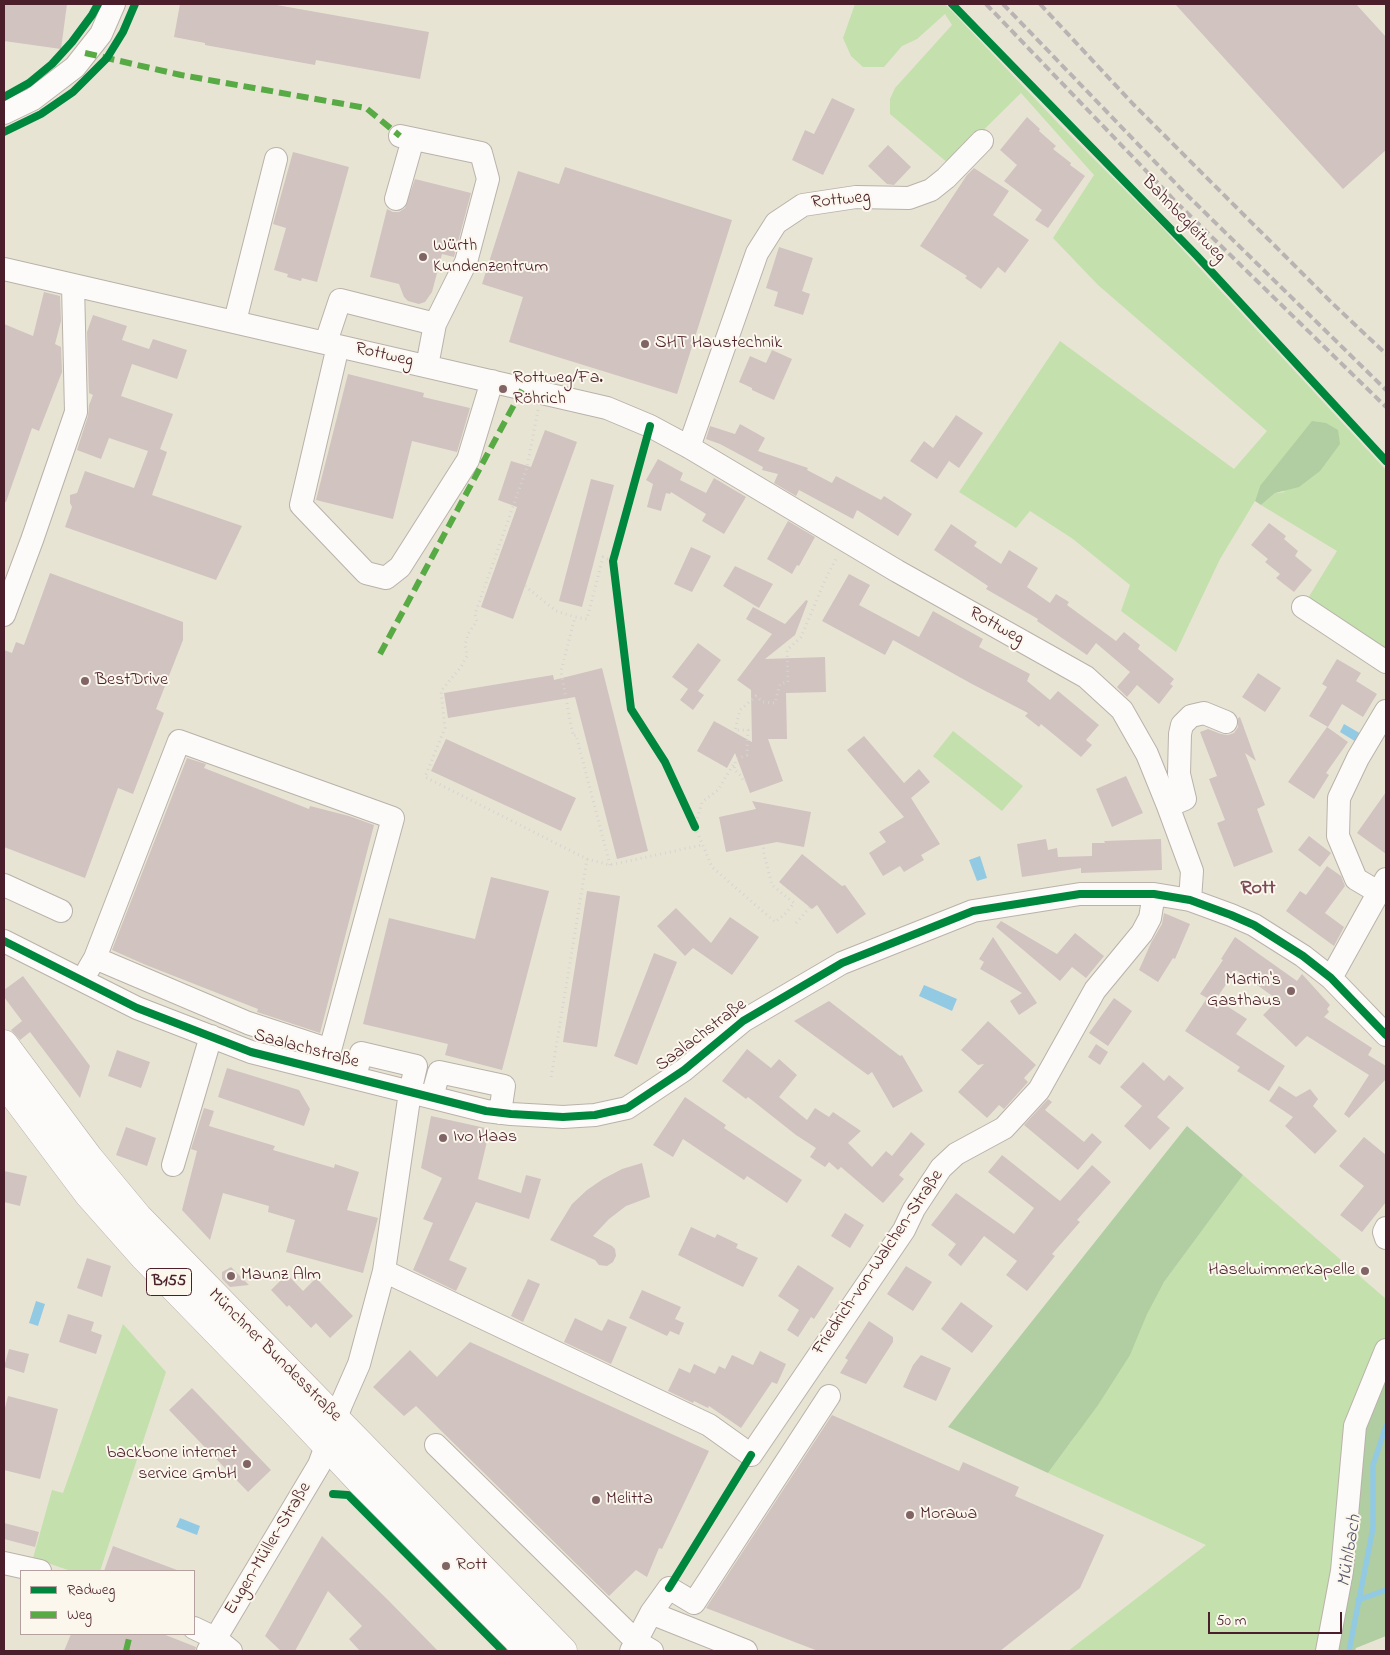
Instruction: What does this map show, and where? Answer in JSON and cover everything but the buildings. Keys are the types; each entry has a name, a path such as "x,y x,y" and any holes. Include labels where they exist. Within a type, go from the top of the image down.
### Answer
{"main road":[{"name":"Münchner Bundesstraße","path":"4,1044 89,1158 138,1217 562,1651"},
{"name":"Münchner Bundesstraße","path":"4,1082 89,1195 144,1257 529,1651"}],"street":[{"path":"4,113 33,99 75,67 101,34 114,4"},
{"path":"396,199 406,138 482,153 488,179 466,262 435,324 427,366"},
{"name":"Rottweg","path":"689,447 757,253 776,223 803,206 856,197 909,198 931,190 946,178 982,141"},
{"path":"235,321 276,159"},
{"name":"Rottweg","path":"4,269 606,408 650,426 689,447 897,572 1086,677 1122,710 1147,754 1192,871 1190,900"},
{"path":"4,615 76,412 73,285"},
{"path":"435,324 340,300 301,505 366,573 386,578 400,567 468,460 492,381"},
{"path":"1303,607 1386,662"},
{"path":"1331,978 1382,885 1356,880 1338,836 1339,798 1358,758 1386,711"},
{"path":"1168,806 1185,799 1179,774 1182,725 1191,716 1204,713 1217,720 1226,722"},
{"path":"83,981 95,958 178,740 393,818 329,1061 248,1023 95,958"},
{"path":"4,884 61,911"},
{"name":"Saalachstraße","path":"4,941 137,1008 251,1052 329,1061 355,1078 500,1113 563,1118 595,1115 626,1108 684,1070 743,1021 842,963 973,911 1080,894 1154,894 1190,900 1254,925 1303,956 1331,978 1386,1035"},
{"name":"Friedrich-von-Walchen-Straße","path":"384,1271 709,1425 751,1455 904,1230 914,1209 941,1168 956,1154 1004,1128 1039,1090 1095,990 1146,926 1150,918 1154,894"},
{"path":"173,1165 211,1036"},
{"path":"326,1444 360,1364 384,1271 421,1095"},
{"path":"1386,1228 1384,1232 1386,1238"},
{"path":"1327,1651 1342,1571 1355,1426 1386,1350"},
{"path":"436,1445 640,1648 650,1613 669,1588 694,1603 829,1396"},
{"name":"Eugen-Müller-Straße","path":"218,1647 256,1573 318,1465 326,1444"},
{"path":"4,1563 36,1570"},
{"path":"650,1613 746,1651"},
{"path":"195,1629 218,1647"}],"path":[{"path":"541,393 527,467 475,614 477,621 468,634 465,644 467,656 441,692 445,728 426,777 587,859 610,865 702,845"},
{"path":"764,844 764,854 772,885 794,903 775,922 712,867 695,827 702,802 718,790 736,759 747,755 748,730 735,730 740,710 756,696 763,702 774,703 780,684 788,682 787,650 800,637 826,578 846,541"},
{"path":"525,586 556,611 587,619 602,557 613,561"},
{"path":"575,616 561,671 573,736 576,735 610,865"},
{"path":"735,762 734,769 744,782 746,781"},
{"path":"551,1078 587,859"},
{"path":"796,923 810,907"}],"green space":[{"path":"855,4 945,4 1058,123 1159,224 1386,470 1386,653 1305,603 1337,551 1261,505 1275,493 1286,492 1260,486 1255,501 1220,559 1176,652 1121,611 1130,585 1073,539 1030,511 1016,528 959,492 1060,341 1234,469 1267,431 1098,285 1053,238 1094,175 1021,93 949,164 890,114 890,99 895,88 952,25 945,14 917,39 902,46 884,67 863,67 851,56 843,38"},
{"path":"1312,421 1326,423 1338,430 1340,444 1320,471 1299,487 1275,493 1261,505 1255,501 1260,486"},
{"path":"953,731 1023,786 1002,811 933,756"},
{"path":"1187,1126 1243,1175 1164,1282 1147,1314 1130,1355 1098,1405 1048,1473 948,1427"},
{"path":"1243,1175 1386,1299 1386,1361 1331,1651 1068,1651 1206,1545 1048,1473 1074,1438 1164,1282"},
{"path":"123,1324 166,1372 100,1570 68,1570 33,1558 52,1490 63,1493"},
{"path":"1386,1361 1386,1636 1356,1648 1355,1651 1331,1651 1357,1452"}],"water":[{"path":"1344,724 1363,735 1358,743 1340,732"},
{"path":"980,856 987,878 977,881 969,860"},
{"path":"924,985 957,999 952,1011 919,996"},
{"path":"36,1301 45,1304 38,1326 29,1323"},
{"path":"180,1518 200,1526 197,1535 176,1527"}],"waterway":[{"name":"Mühlbach","path":"1349,1651 1373,1528 1373,1465 1386,1426"},
{"path":"1358,1600 1386,1590"}],"railway":[{"path":"986,4 1175,201 1386,407"},
{"path":"1003,4 1184,192 1386,390"},
{"path":"1040,4 1133,104 1331,302 1386,354"}],"marked path":[{"path":"85,53 181,75 366,108 400,136"},
{"path":"380,654 523,388"},
{"path":"126,1651 130,1635"}],"cycle path":[{"path":"4,97 29,83 52,64 72,42 98,4"},
{"path":"4,132 41,114 73,92 107,58 123,32 135,4"},
{"name":"Bahnbegleitweg","path":"952,4 1197,256 1386,461"},
{"path":"650,426 613,561 631,709 665,762 695,827"},
{"path":"4,941 137,1008 251,1052 486,1111 511,1114 563,1117 595,1115 627,1108 684,1070 743,1021 842,963 973,911 1080,894 1154,894 1190,900 1254,925 1303,956 1331,978 1386,1035"},
{"path":"669,1588 751,1455"},
{"path":"333,1494 348,1495 503,1651"}],"place":[{"name":"Würth Kundenzentrum","path":"423,257"},
{"name":"SHT Haustechnik","path":"645,344"},
{"name":"Rottweg/Fa. Röhrich","path":"503,389"},
{"name":"BestDrive","path":"85,681"},
{"name":"Martin's Gasthaus","path":"1291,991"},
{"name":"Ivo Haas","path":"443,1138"},
{"name":"Haselwimmerkapelle","path":"1365,1271"},
{"name":"Maunz Alm","path":"231,1276"},
{"name":"backbone internet service GmbH","path":"247,1464"},
{"name":"Melitta","path":"596,1500"},
{"name":"Morawa","path":"910,1515"},
{"name":"Rott","path":"446,1566"}],"district":[{"name":"Rott","path":"1258,890"}]}
